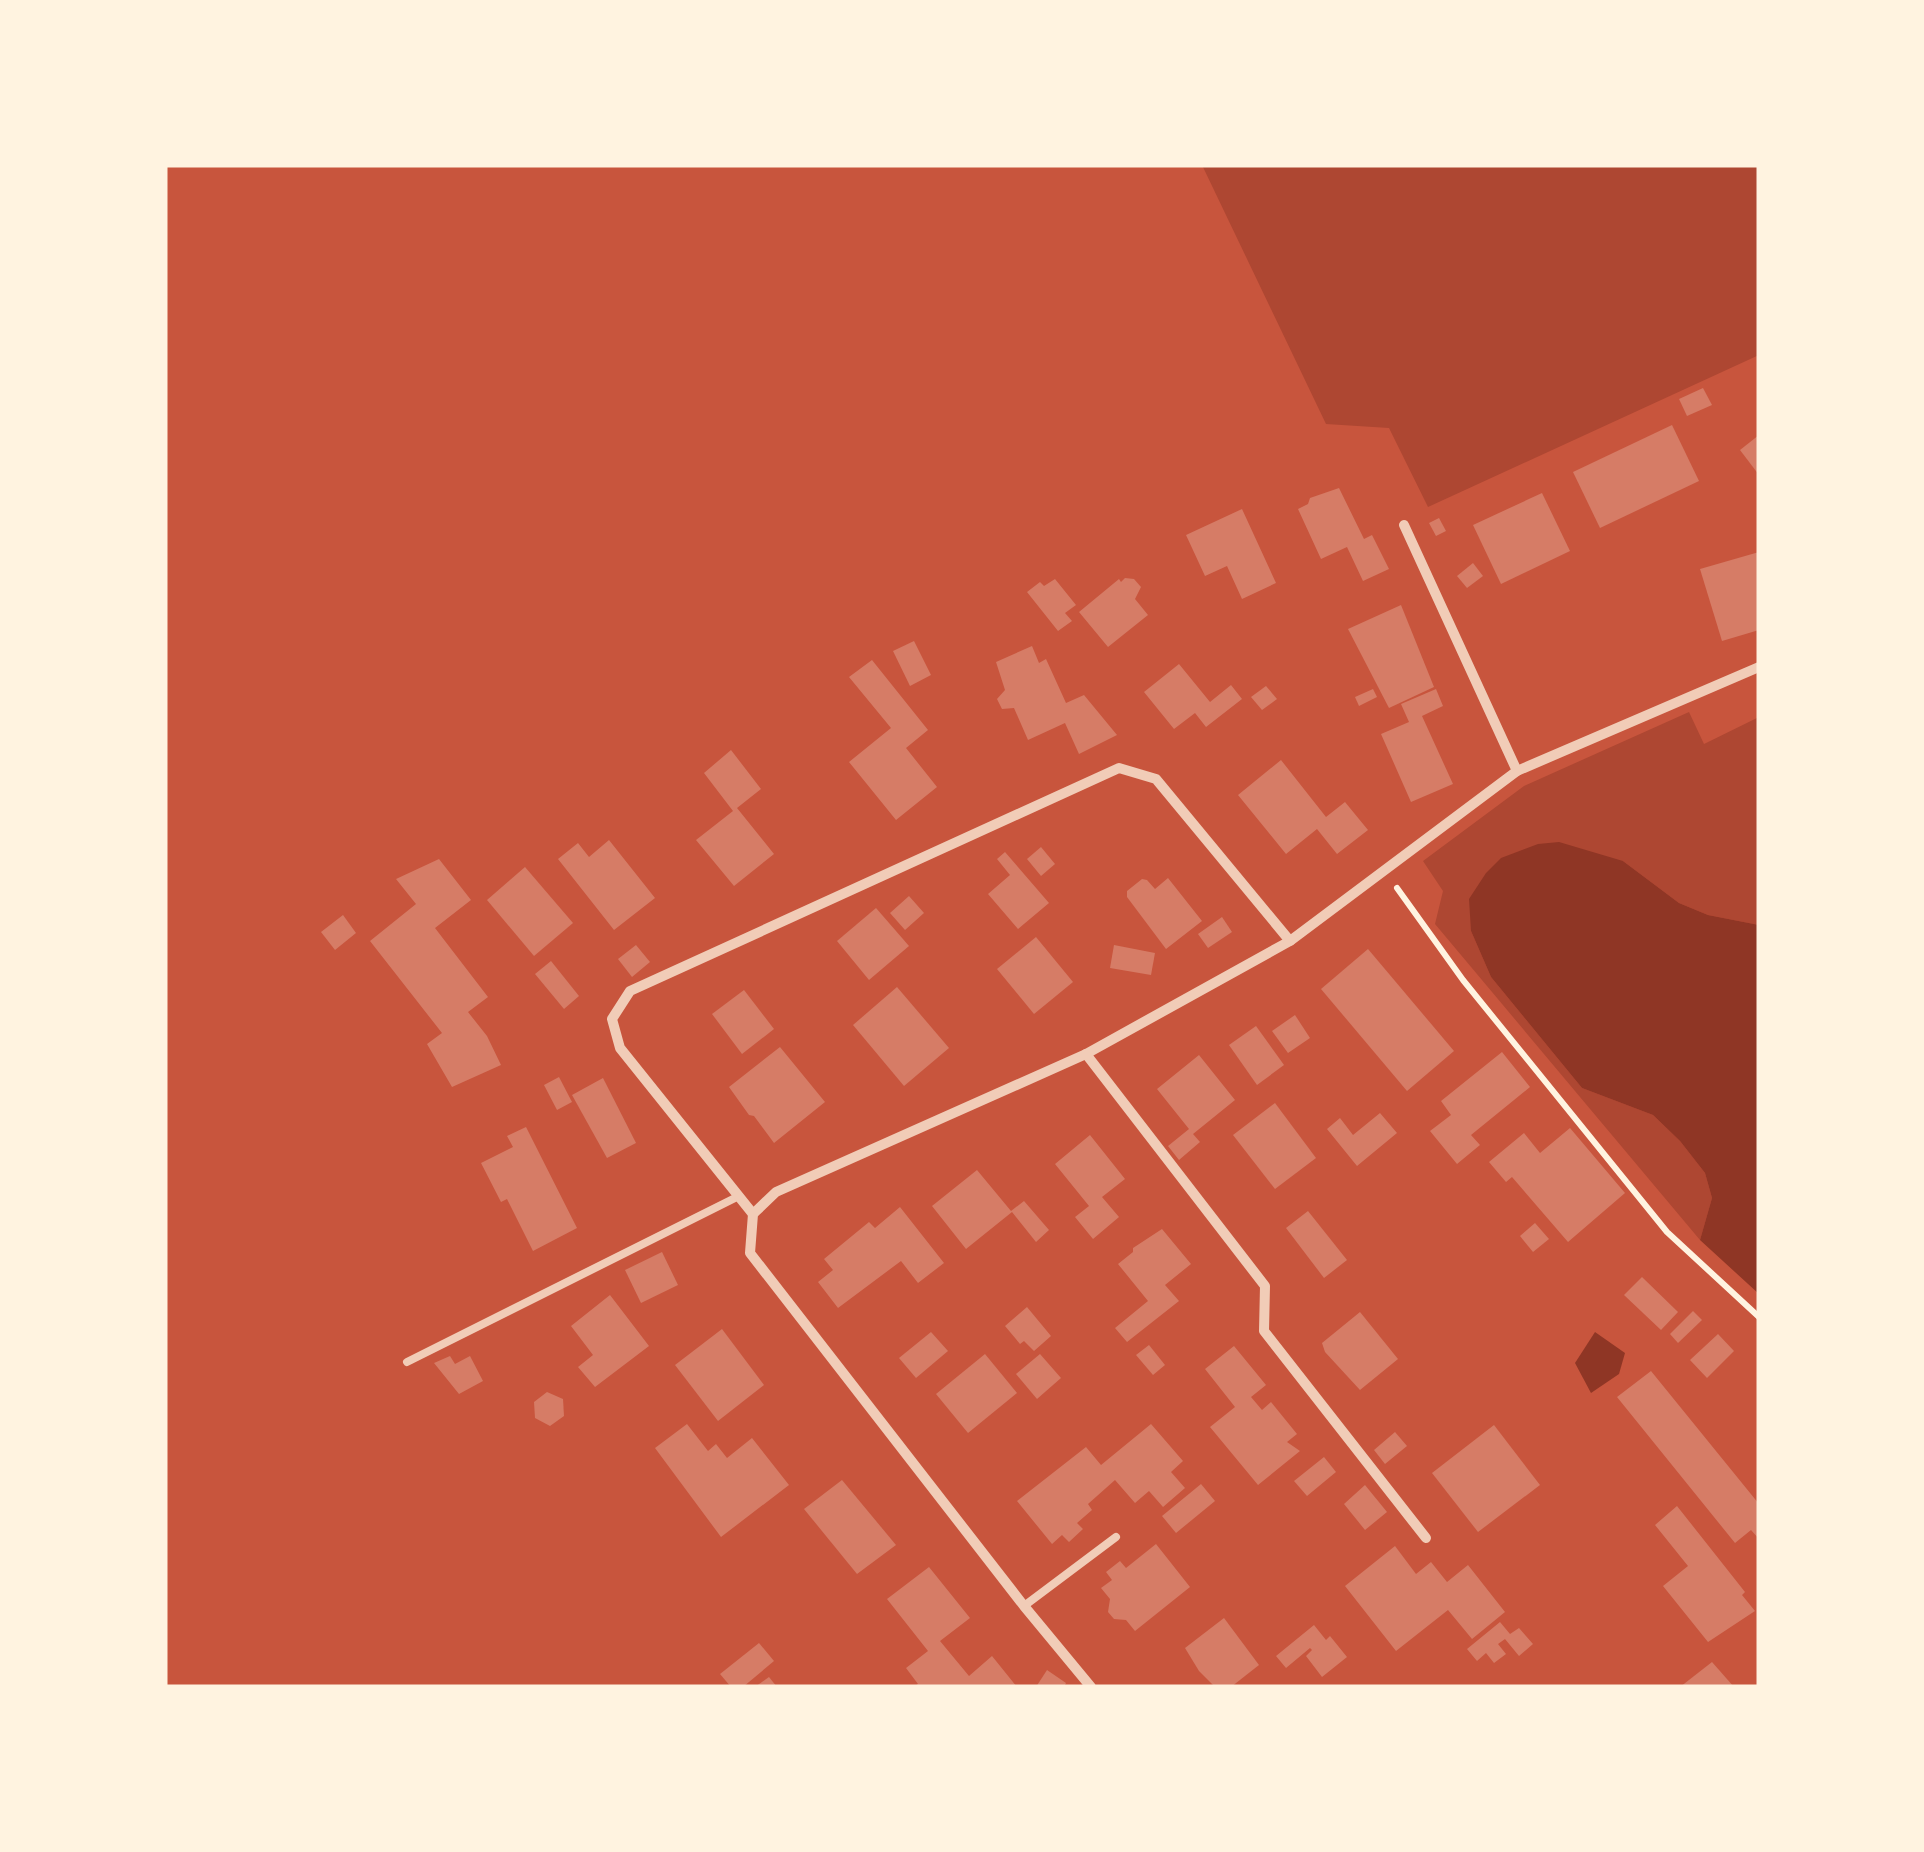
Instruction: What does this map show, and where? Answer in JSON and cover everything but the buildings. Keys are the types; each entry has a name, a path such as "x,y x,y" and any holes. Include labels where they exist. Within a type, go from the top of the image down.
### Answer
{"street":[{"path":"1404,525 1517,772"},
{"path":"1092,1687 1024,1606 750,1253 753,1214 776,1192 1086,1054 1290,941 1517,772 1759,667"},
{"path":"753,1214 620,1048 612,1019 630,991 1119,768 1156,779 1290,941"},
{"path":"1086,1054 1265,1286 1264,1331 1426,1538"}],"lane":[{"path":"407,1362 737,1197"},
{"path":"1024,1606 1116,1537"}],"path":[{"path":"1385,871 1463,980 1667,1232 1759,1318"}],"shaded area":[{"path":"1202,165 1759,165 1759,355 1428,507 1389,428 1326,424"},
{"path":"1689,712 1704,744 1759,717 1759,925 1708,915 1679,903 1623,861 1471,931 1491,977 1582,1088 1653,1115 1705,1173 1712,1198 1700,1240 1435,924 1443,891 1423,861 1524,786"},
{"path":"1559,842 1623,861 1679,903 1708,915 1759,925 1759,1294 1700,1240 1712,1198 1705,1173 1680,1141 1653,1115 1582,1088 1491,977 1471,931 1469,899 1501,858 1538,844"},
{"path":"1595,1332 1625,1353 1619,1374 1591,1393 1575,1363"}]}
